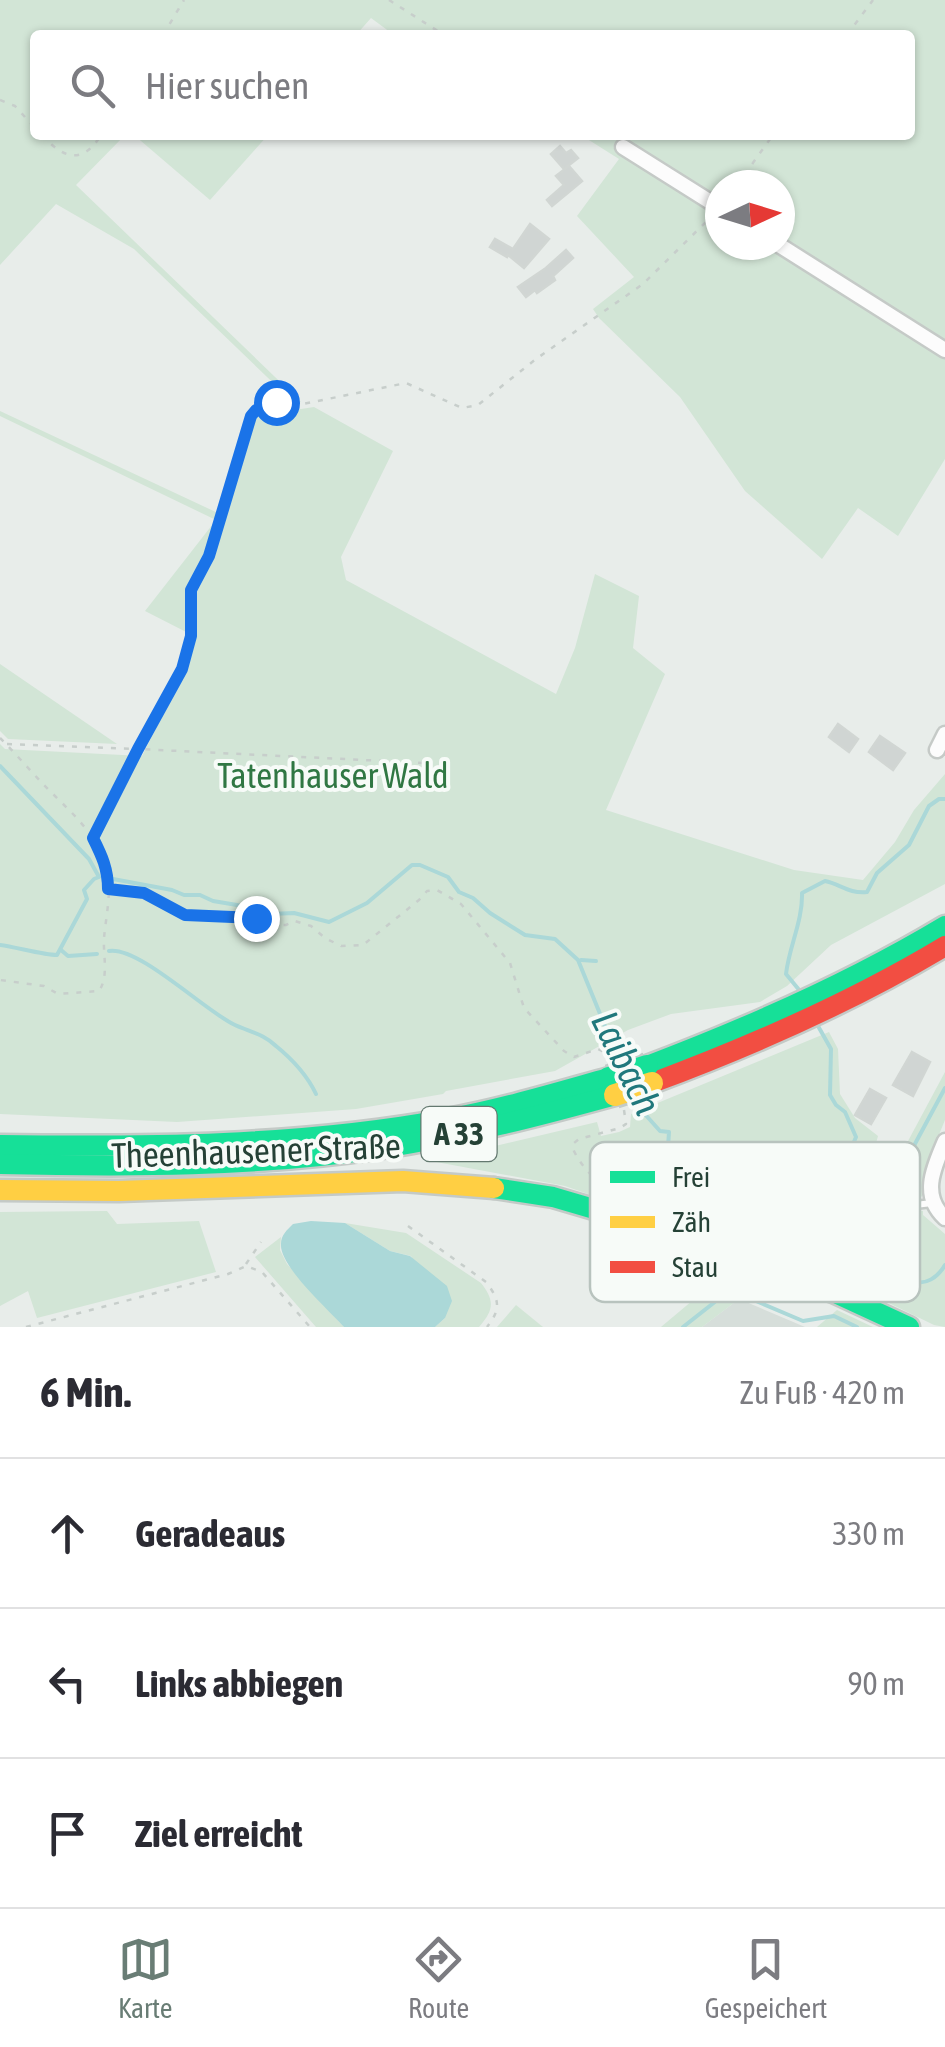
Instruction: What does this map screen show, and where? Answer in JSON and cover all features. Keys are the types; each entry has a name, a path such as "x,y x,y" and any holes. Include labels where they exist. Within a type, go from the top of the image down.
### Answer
{"main road":[{"name":"A 33","path":"825,1003 945,926"},
{"name":"A 33","path":"0,1164 301,1158 448,1137 520,1122 904,972 945,946"},
{"name":"A 33","path":"0,1145 296,1139 448,1118 612,1087"},
{"name":"Theenhausener Straße","path":"0,1190 119,1191 402,1181 537,1195 590,1209"},
{"name":"Theenhausener Straße","path":"855,1302 909,1327"}],"street":[{"path":"622,147 705,199"},
{"path":"795,255 945,350"},
{"path":"938,750 945,734"},
{"path":"945,1140 931,1178 934,1203 945,1218"}],"lane":[{"path":"920,1205 934,1203"}],"path":[{"path":"165,30 184,0"},
{"path":"389,0 436,30"},
{"path":"851,30 873,0"},
{"path":"0,100 15,106 30,122"},
{"path":"47,140 55,149 80,156 98,140"},
{"path":"747,170 770,140"},
{"path":"93,838 182,669 191,636 191,590 209,556 256,410 276,402 304,404 406,383 462,408 478,405 642,284 705,223"},
{"path":"0,738 93,838 108,872 104,979 99,991 58,994 44,986 0,980"},
{"path":"7,744 424,763"},
{"path":"108,889 144,893 185,915 256,918 276,925 296,921 341,946 358,947 427,891 436,890 461,904 510,963 524,1008 564,1051"},
{"path":"408,1226 486,1282 498,1304 487,1327"},
{"path":"26,1327 228,1274 246,1266 261,1242"},
{"path":"246,1266 262,1272 310,1327"}],"shaded area":[{"path":"735,1302 746,1302 805,1327 702,1327"}],"green space":[{"path":"0,0 945,0 945,459 898,536 858,508 822,559 745,491 680,397 593,309 634,277 577,216 619,159 589,140 915,140 915,30 387,30 371,18 360,30 30,30 30,140 120,140 76,185 301,402 291,400 134,249 56,204 0,265"},
{"path":"140,140 264,140 210,200"},
{"name":"Tatenhauser Wald","path":"277,407 314,407 393,451 341,557 346,580 556,694 575,648 595,574 639,596 633,648 665,674 606,810 794,870 863,880 945,774 945,884 831,945 787,986 760,1002 671,1014 628,1030 555,1071 356,1109 177,1122 0,1114 0,744 5,749 142,756 185,671 194,636 145,611 216,520 0,416 0,411 220,514 228,503 253,419"},
{"path":"0,664 117,744 8,739 0,731"},
{"path":"829,1032 838,1049 840,1094 855,1118 878,1136 876,1142 590,1142 590,1195 565,1186 431,1161 597,1122 601,1136 619,1132 630,1127 631,1114"},
{"path":"945,1072 945,1120 926,1166 920,1198 920,1142 908,1142"},
{"path":"920,1210 945,1234 945,1327 887,1302 920,1302"},
{"path":"107,1211 117,1224 199,1221 216,1272 37,1318 28,1291 0,1306 0,1212"},
{"path":"345,1223 406,1233 481,1283 491,1305 484,1321 479,1327 435,1327 445,1318 411,1256 390,1251"},
{"path":"281,1237 280,1250 287,1264 344,1327 316,1327 255,1257"},
{"path":"691,1302 735,1302 702,1327 661,1327"},
{"path":"516,1305 543,1327 497,1327"},
{"path":"837,1310 873,1327 817,1327"}],"water":[{"path":"345,1223 390,1251 410,1256 447,1286 452,1301 445,1318 435,1327 344,1327 296,1275 283,1253 283,1235 293,1224"}],"building":[{"path":"560,146 578,158 564,169 551,154"},
{"path":"569,166 582,181 552,206 547,200 564,185 556,176"},
{"path":"530,224 549,239 524,268 490,247 495,239 513,249"},
{"path":"566,250 573,258 553,276 555,280 526,297 518,287"},
{"path":"838,724 858,739 849,752 829,737"},
{"path":"880,736 905,753 893,770 869,752"},
{"path":"912,1052 930,1062 913,1096 893,1085"},
{"path":"870,1089 886,1098 871,1124 855,1115"}],"waterway":[{"name":"Laibach","path":"0,766 89,859 99,877 84,890 87,899 57,955 0,945"},
{"name":"Laibach","path":"800,991 786,974 802,893 825,881 867,892 877,873 909,845 929,806 945,799"},
{"name":"Laibach","path":"113,879 200,895 270,914 294,913 329,922 367,903 412,865 420,865 448,877 459,892 525,935 555,939 578,960 625,1065"},
{"path":"61,950 68,956 97,954"},
{"path":"109,951 137,959 222,1018 267,1039 299,1068 316,1094"},
{"path":"581,960 596,961"},
{"name":"Laibach","path":"818,1026 831,1049 830,1095 845,1112 856,1137 854,1142"},
{"name":"Laibach","path":"916,1142 945,1088"},
{"name":"Laibach","path":"636,1097 660,1131 669,1132 668,1142"},
{"name":"Laibach","path":"920,1282 931,1279 945,1265"},
{"path":"683,1327 715,1302"},
{"path":"758,1302 803,1321 834,1316 857,1327"}],"traffic: fast":[{"path":"647,1066 799,1003 945,926"},
{"path":"609,1078 647,1066"},
{"path":"0,1145 168,1145 336,1135 468,1115 609,1078"},
{"path":"0,1164 192,1164 335,1154 471,1131 615,1095"},
{"path":"494,1188 553,1197 590,1208"},
{"path":"855,1302 909,1327"}],"traffic: slow":[{"path":"615,1095 652,1083"},
{"path":"0,1190 119,1191 403,1181 494,1188"}],"traffic: jam":[{"path":"652,1083 802,1021 945,946"}],"route":[{"path":"256,918 185,915 144,893 108,889 108,872 93,838 182,669 191,636 191,590 209,556 251,416 276,402"}]}
